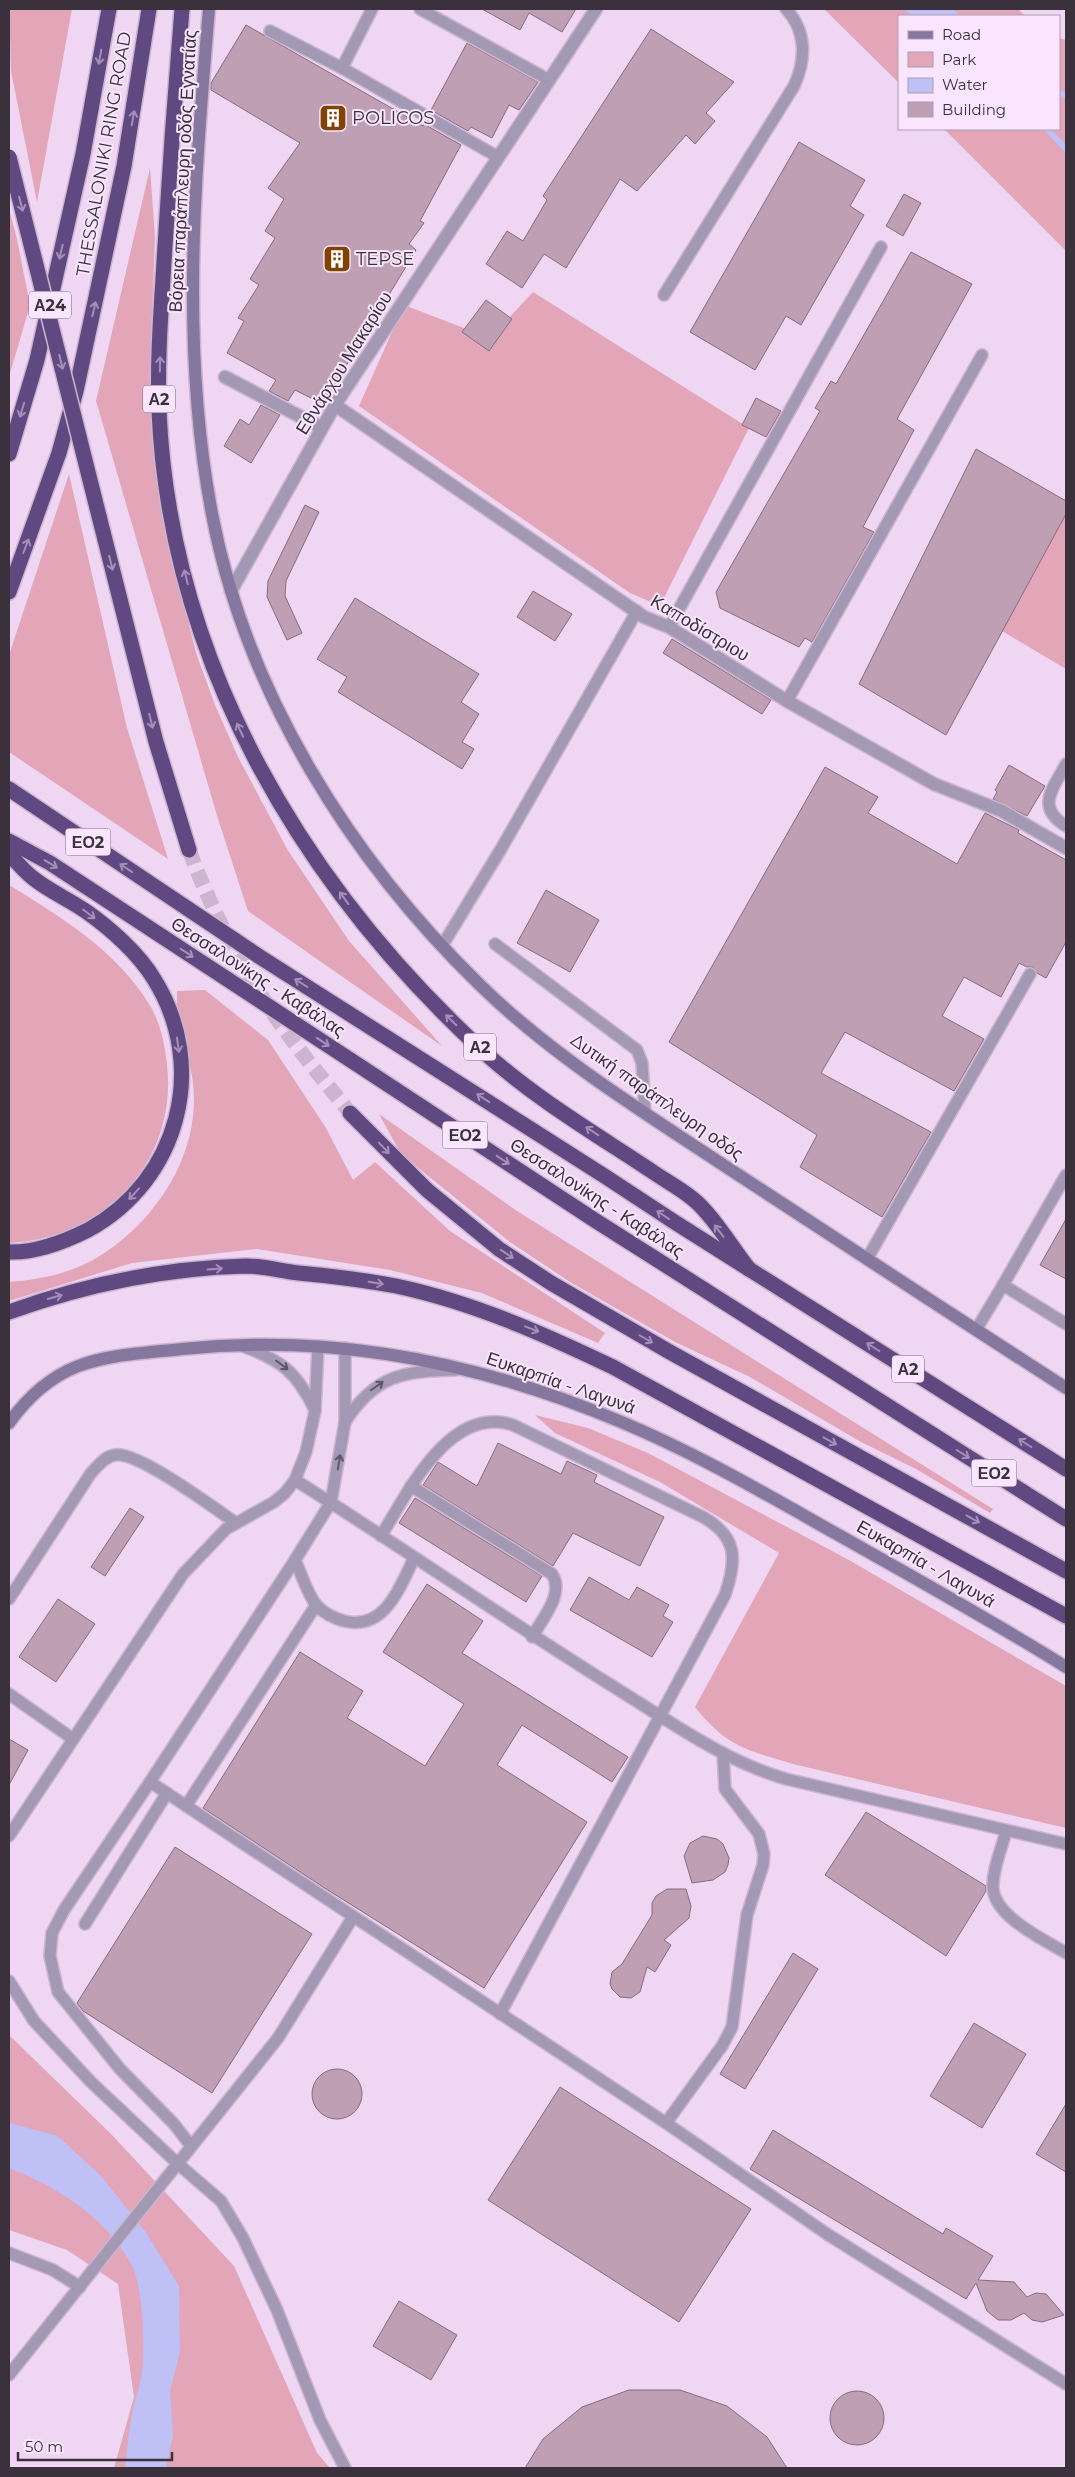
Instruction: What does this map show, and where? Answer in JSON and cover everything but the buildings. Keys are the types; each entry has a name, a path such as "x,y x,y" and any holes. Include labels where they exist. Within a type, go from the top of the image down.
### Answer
{"highway":[{"name":"Α24","path":"9,454 39,350 83,154 109,9"},
{"name":"THESSALONIKI RING ROAD","path":"9,592 59,453 76,391 124,166 149,9"},
{"name":"Α2","path":"182,9 163,278 159,410 169,499 180,551 203,636 227,701 261,773 310,850 347,902 410,979 488,1055 538,1095 696,1201 749,1269 1066,1469"},
{"path":"9,155 156,742 189,850"},
{"name":"Θεσσαλονίκης - Καβάλας","path":"9,789 260,957 749,1269"},
{"name":"Θεσσαλονίκης - Καβάλας","path":"9,841 50,863 596,1221 1066,1519"},
{"path":"9,854 33,878 88,912 112,932 154,978 168,1006 177,1033 181,1064 180,1097 175,1126 163,1155 149,1178 128,1201 101,1222 72,1238 46,1247 9,1252"},
{"path":"350,1113 426,1190 499,1248 551,1283 677,1356 1066,1570"},
{"path":"9,1312 102,1284 180,1272 248,1266 347,1277 398,1287 444,1299 548,1336 613,1367 1066,1616"}],"street":[{"name":"Βόρεια παράπλευρη οδός Εγνατίας","path":"209,9 198,154 193,269 193,339 199,425 212,514 231,591"},
{"name":"Εθνάρχου Μακαρίου","path":"231,591 335,405 596,9"},
{"path":"226,376 322,428"},
{"name":"Καποδίστριου","path":"335,405 637,611 669,627 787,701 934,784 1002,811 1066,848"},
{"name":"Δυτική παράπλευρη οδός","path":"231,591 260,670 317,779 380,872 442,946 482,987 523,1023 645,1113 1066,1388"},
{"name":"Ευκαρπία - Λαγυνά","path":"9,1423 46,1383 80,1363 129,1354 238,1344 318,1346 388,1352 471,1370 550,1395 617,1420 729,1474 984,1618 1066,1667"}],"lane":[{"path":"342,68 372,9"},
{"path":"420,9 549,80"},
{"path":"664,295 794,86 804,58 800,30 789,12"},
{"path":"270,31 342,68 498,157"},
{"path":"669,627 881,247"},
{"path":"787,701 982,355"},
{"path":"442,946 501,849 637,611"},
{"path":"1066,764 1051,792 1048,805 1053,817 1066,826"},
{"path":"495,944 637,1050 642,1063 645,1113"},
{"path":"867,1259 1030,974"},
{"path":"976,1330 1066,1174"},
{"path":"1003,1285 1066,1324"},
{"path":"238,1344 273,1358 291,1371 304,1388 315,1411"},
{"path":"9,1836 183,1574 226,1529 274,1502 285,1493 295,1480 306,1452 315,1411 318,1346"},
{"path":"191,2146 174,2124 120,2069 70,2010 58,1992 50,1956 52,1933 64,1910 150,1782 331,1502 345,1422 345,1348"},
{"path":"345,1422 368,1392 393,1377 426,1371 471,1370"},
{"path":"381,1536 411,1486 437,1452 458,1434 480,1423 502,1422 704,1517 723,1531 731,1542 732,1574 725,1595 500,2014"},
{"path":"9,1599 91,1473 104,1459 116,1454 130,1456 148,1466 236,1523"},
{"path":"295,1480 331,1502 532,1637 660,1716 758,1771 1066,1844"},
{"path":"411,1486 552,1574 556,1579 557,1592 532,1637"},
{"path":"295,1560 316,1605 333,1618 350,1623 368,1621 383,1612 394,1600 414,1558"},
{"path":"186,1806 316,1605"},
{"path":"9,1694 73,1739"},
{"path":"666,2123 722,2046 732,2027 747,1915 763,1865 763,1849 759,1834 725,1789 723,1753"},
{"path":"150,1782 666,2123 827,2234 1066,2384"},
{"path":"85,1924 166,1793"},
{"path":"1006,1830 993,1882 998,1904 1018,1923 1066,1953"},
{"path":"9,2375 278,2038 353,1917"},
{"path":"9,1981 40,2027 91,2082 177,2163 221,2201 243,2238 277,2310 320,2420 345,2468"},
{"path":"9,2254 53,2270 80,2287"}],"green space":[{"path":"9,9 72,9 37,202 11,71"},
{"path":"824,9 1018,9 1024,15 898,15 898,82"},
{"path":"1060,38 1066,40 1066,251 945,130 1060,130"},
{"path":"150,168 155,237 151,341 152,408 164,512 172,557 196,653 215,705 238,757 287,849 349,941 442,1046 248,911 218,819 96,401"},
{"path":"9,209 30,305 9,377"},
{"path":"533,292 749,428 660,606 630,593 359,406 404,305 490,338"},
{"path":"69,474 127,728 168,859 9,752 9,655"},
{"path":"1066,496 1066,669 997,628"},
{"path":"9,885 48,909 86,936 121,967 136,985 153,1011 161,1033 167,1065 167,1100 160,1133 147,1162 128,1188 104,1210 75,1227 44,1238 9,1243"},
{"path":"205,990 268,1040 326,1128 353,1180 375,1162 450,1231 605,1333 598,1343 482,1293 390,1270 257,1249 132,1263 9,1301 9,1282 52,1276 93,1260 113,1247 132,1231 150,1213 164,1193 177,1171 186,1148 192,1124 194,1099 191,1069 177,1018 177,991"},
{"path":"379,1114 517,1211 993,1509 990,1513 916,1469 861,1442 750,1377 675,1342 570,1282 510,1242 401,1154"},
{"path":"535,1415 588,1428 648,1453 849,1560 1066,1686 1066,1828 793,1764 738,1745 717,1731 695,1707 779,1553 660,1482 555,1433"},
{"path":"9,2035 111,2134 234,2266 317,2453 330,2468 114,2468 134,2397 118,2284 67,2250 9,2230"}],"water":[{"path":"905,9 954,9 959,15 910,15"},
{"path":"9,2123 58,2136 102,2177 145,2231 179,2286 180,2352 170,2391 173,2436 166,2468 125,2468 132,2412 143,2363 142,2311 138,2283 130,2262 106,2230 77,2204 44,2184 9,2168"}],"waterway":[{"path":"1060,94 1066,95"},
{"path":"1048,130 1066,149"}],"tunnel":[{"path":"189,850 218,919 254,985 290,1037 350,1113"}],"place":[{"name":"POLICOS","path":"333,118"},
{"name":"TEPSE","path":"337,259"}]}
